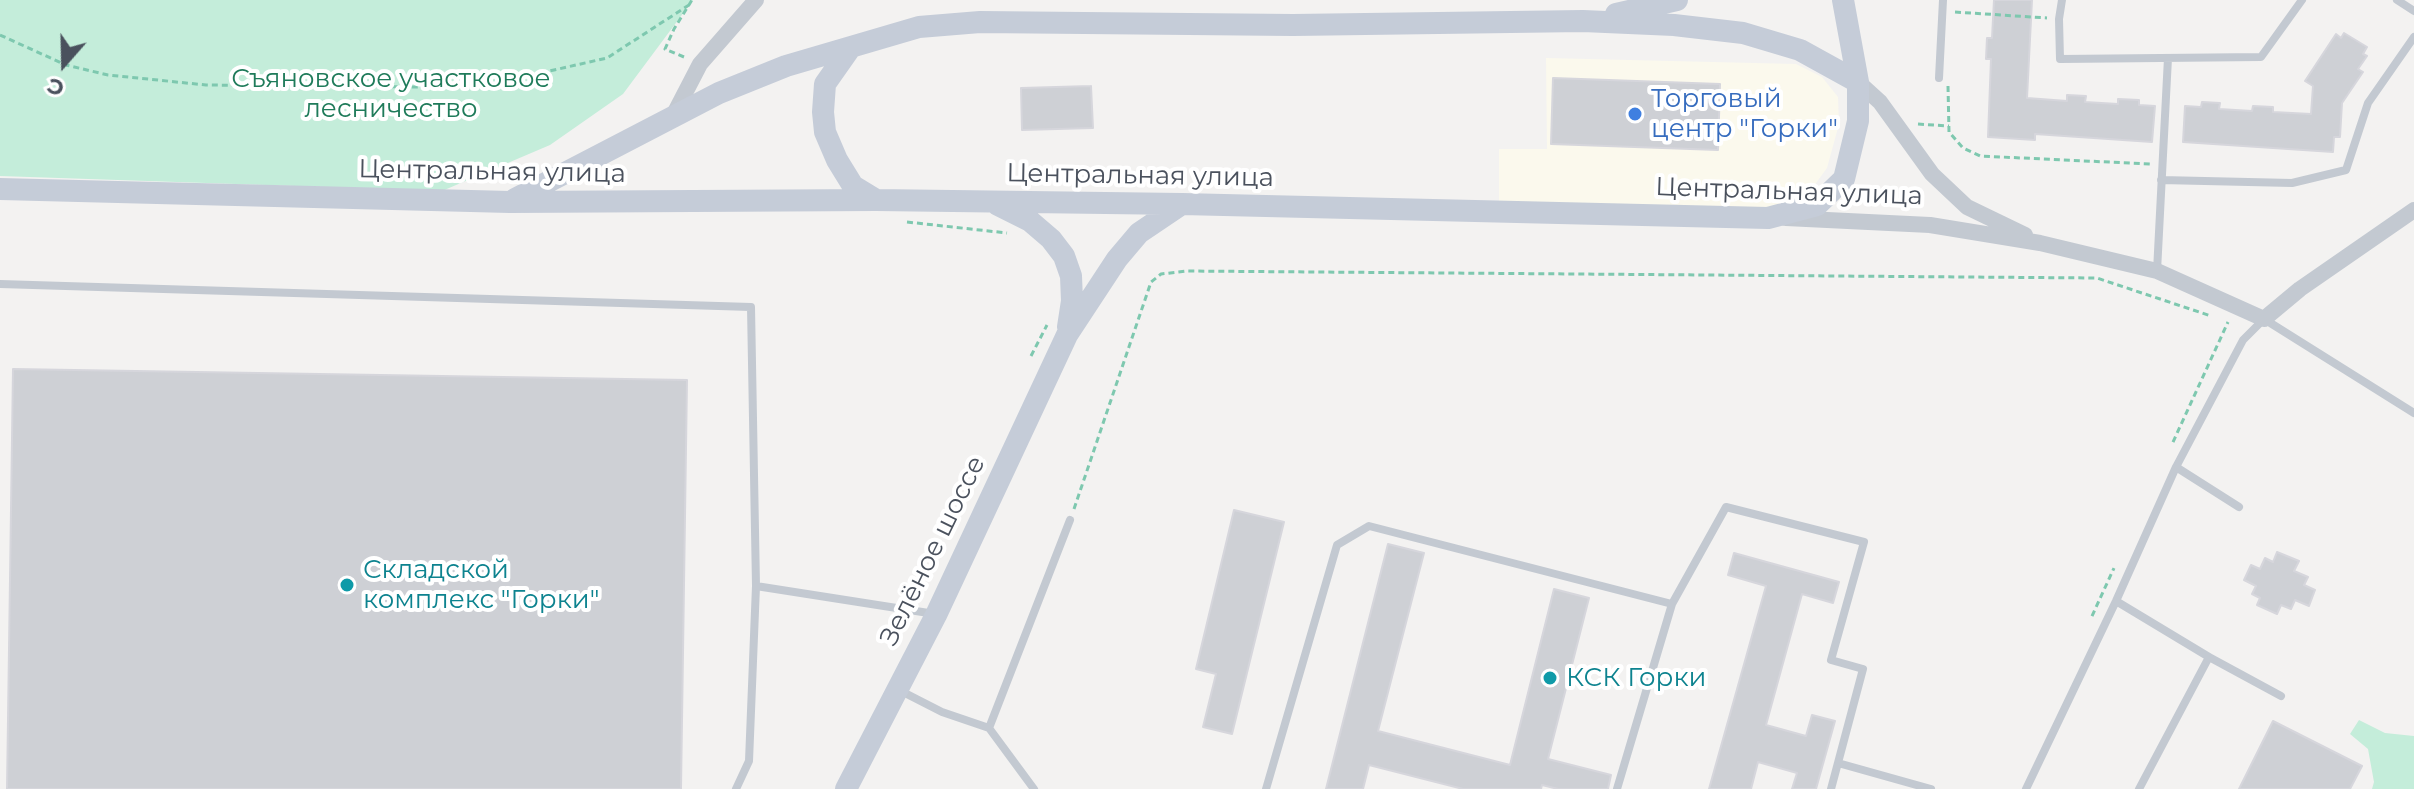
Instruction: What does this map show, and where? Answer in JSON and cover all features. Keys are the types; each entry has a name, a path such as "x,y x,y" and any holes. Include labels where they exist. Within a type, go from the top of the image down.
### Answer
{"main road":[{"path":"1583,21 1677,0"},
{"path":"1768,218 1817,205 1844,179 1858,121 1858,82 1843,0"},
{"path":"510,202 719,93 786,66 919,27 980,22 1293,25 1583,21 1674,25 1743,33 1800,50 1858,82"},
{"path":"851,47 825,84 825,132 853,186 876,200"},
{"name":"Центральная улица","path":"0,189 510,202 876,200 1768,218"},
{"path":"994,202 1030,221 1051,239 1064,256 1072,289 1058,328"},
{"path":"1058,328 1139,233 1182,204"},
{"name":"Зелёное шоссе","path":"846,789 936,615 1058,328"}],"street":[{"path":"671,119 700,64 756,0"},
{"path":"1858,82 1880,102 1932,174 1967,207 2040,243"},
{"path":"2264,319 2300,289 2414,210"},
{"name":"Центральная улица","path":"1768,218 1930,225 2040,243 2157,271 2231,314 2264,319"}],"lane":[{"path":"1939,78 1943,0"},
{"path":"2062,0 2060,59 2261,57 2302,0"},
{"path":"2397,0 2414,11"},
{"path":"2161,180 2292,183 2346,170 2368,103 2414,37"},
{"path":"2157,271 2168,58"},
{"path":"0,284 751,307 756,586 749,761 736,789"},
{"path":"2027,789 2176,467 2243,340 2264,319 2414,413"},
{"path":"2176,467 2239,507"},
{"path":"1617,789 1672,604 1726,507 1864,542 1831,660 1863,669 1831,789"},
{"path":"989,728 1070,520"},
{"path":"1266,789 1337,545 1369,526 1672,604"},
{"path":"756,586 936,615"},
{"path":"2116,601 2281,696"},
{"path":"2139,789 2209,657"},
{"path":"897,689 942,712 989,728 1034,789"},
{"path":"1838,763 1931,789"}],"path":[{"path":"692,0 665,49 700,64"},
{"path":"0,35 66,65 108,75 206,85 422,87 501,82 607,58 689,5"},
{"path":"1943,11 2059,19"},
{"path":"1939,78 1948,80 1949,132 1963,148 1980,156 2162,164"},
{"path":"906,222 1012,234"},
{"path":"1070,520 1151,282 1161,274 1203,271 2097,278 2213,317"},
{"path":"1031,356 1058,328"}],"shaded area":[{"path":"1546,58 1796,64 1822,77 1838,97 1839,124 1827,168 1805,198 1769,208 1499,204 1499,149 1547,149"}],"green space":[{"name":"Съяновское участковое лесничество","path":"0,0 693,0 623,94 550,145 442,191 0,176"},
{"path":"2359,720 2385,733 2414,736 2414,789 2372,789 2374,782 2368,749 2350,734"}],"building":[{"path":"1994,0 2032,0 2027,98 2067,101 2067,95 2086,96 2085,102 2118,104 2118,99 2139,100 2139,105 2155,106 2152,142 2035,134 2035,140 1988,137 1991,59 1986,59 1987,38 1992,38"},
{"path":"2344,33 2367,47 2363,54 2367,56 2358,69 2363,72 2342,103 2340,137 2334,137 2333,152 2183,142 2185,106 2201,107 2202,102 2220,103 2219,109 2252,111 2253,106 2273,107 2273,112 2311,114 2313,86 2305,81 2336,34 2341,38"},
{"name":"Торговый центр \"Горки\"","path":"1553,78 1720,84 1718,150 1551,144"},
{"path":"1091,86 1093,128 1022,130 1021,88"},
{"name":"Складской комплекс \"Горки\"","path":"13,369 687,380 681,789 7,789"},
{"path":"1234,510 1284,522 1232,734 1203,727 1216,674 1196,669"},
{"path":"1388,544 1424,553 1378,731 1510,765 1554,589 1589,598 1548,759 1611,775 1608,789 1558,789 1542,785 1541,789 1463,789 1369,765 1363,789 1326,789"},
{"path":"2277,552 2299,561 2294,571 2308,577 2304,585 2315,590 2309,606 2295,600 2291,609 2281,605 2277,614 2257,605 2260,598 2252,594 2256,586 2244,580 2251,565 2260,569 2265,558 2273,562"},
{"path":"1734,553 1839,582 1833,603 1802,594 1766,725 1806,736 1812,715 1835,721 1816,789 1792,789 1797,773 1758,762 1751,789 1709,789 1766,586 1728,575"},
{"path":"2273,721 2362,766 2350,789 2239,789"}],"place":[{"name":"Торговый центр \"Горки\"","path":"1635,114"},
{"name":"Складской комплекс \"Горки\"","path":"347,585"},
{"name":"КСК Горки","path":"1550,678"}]}
